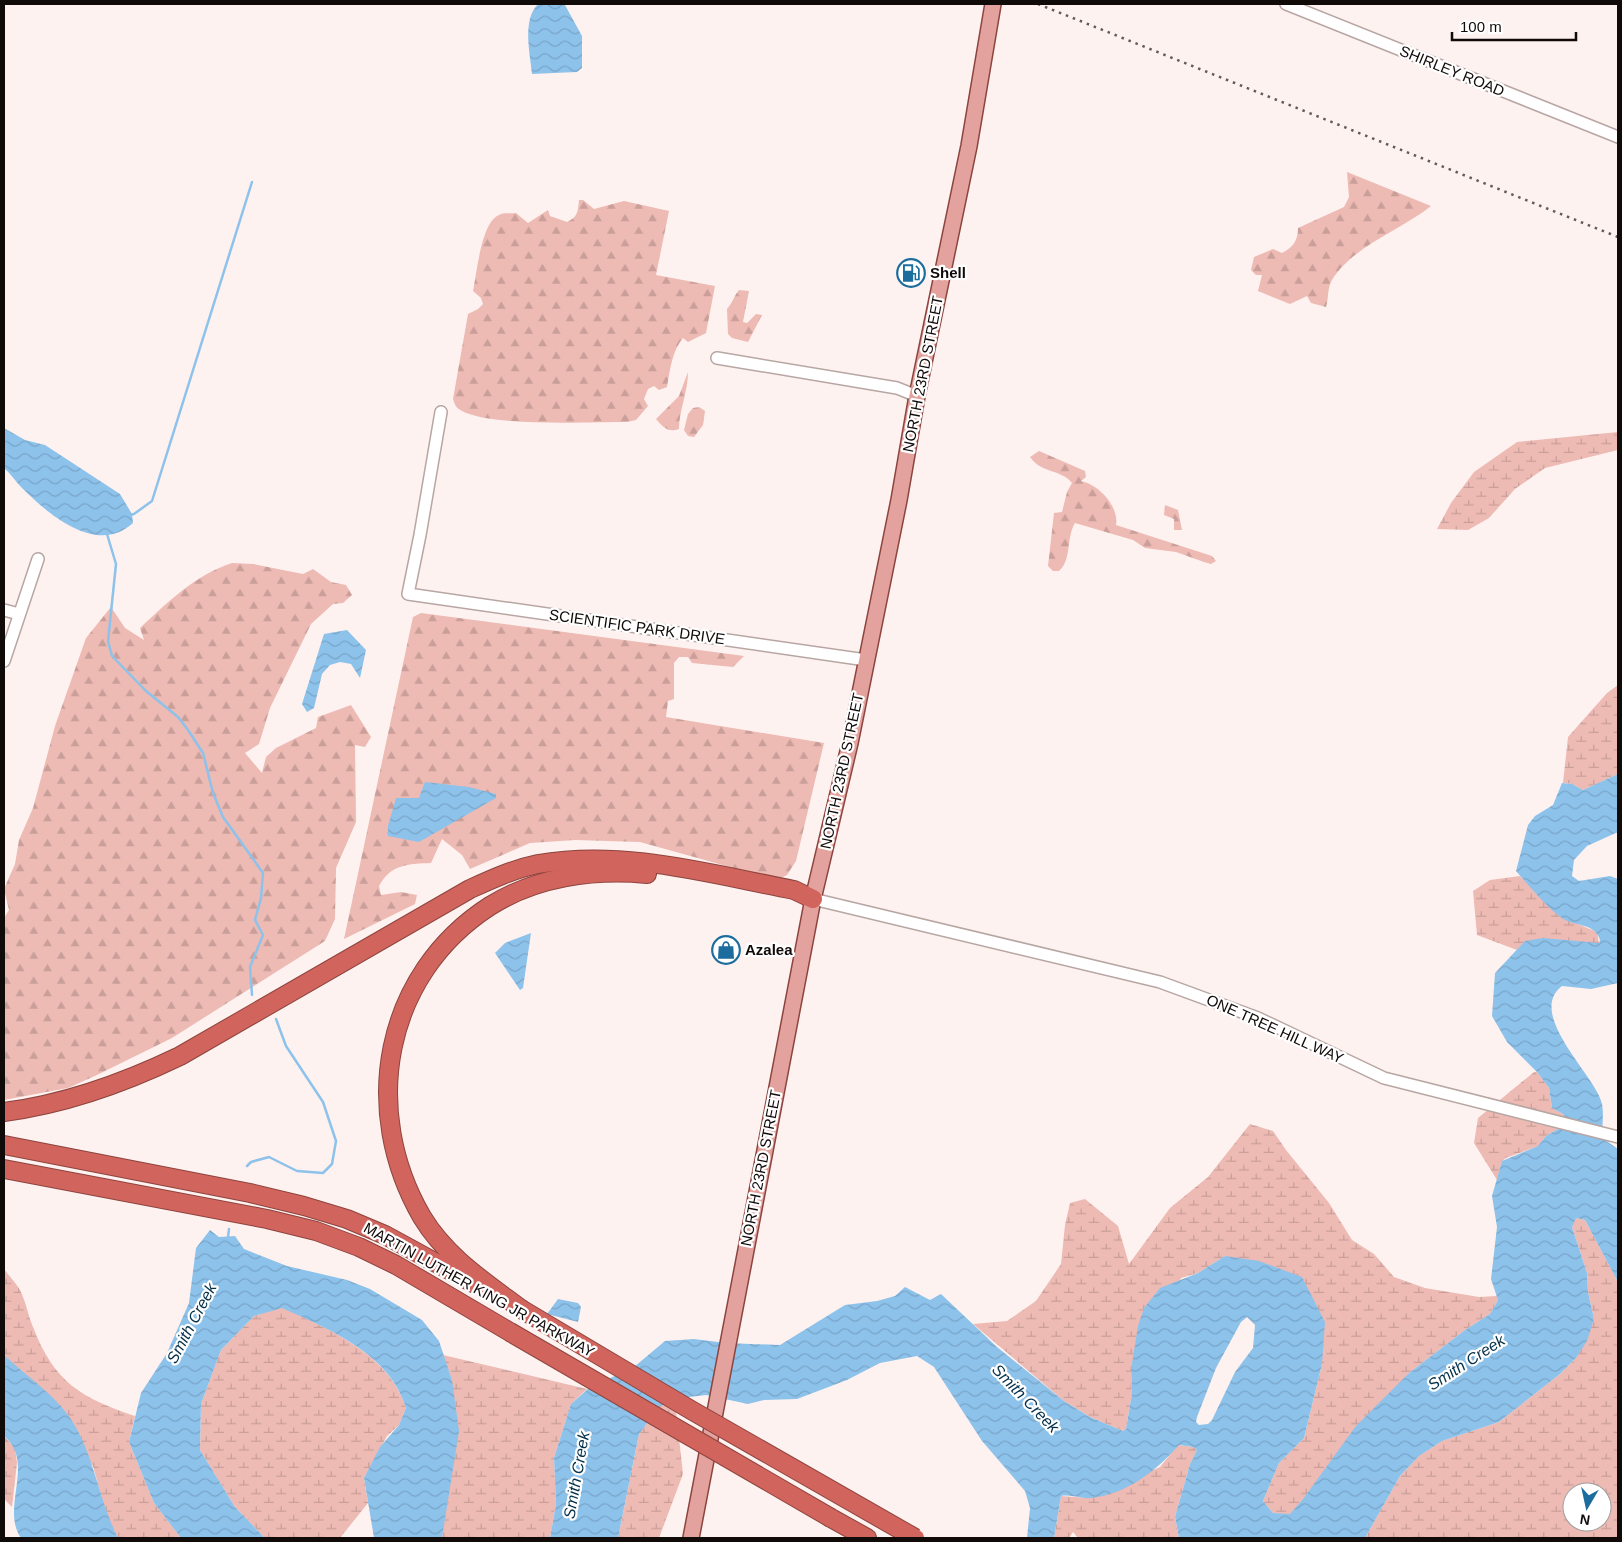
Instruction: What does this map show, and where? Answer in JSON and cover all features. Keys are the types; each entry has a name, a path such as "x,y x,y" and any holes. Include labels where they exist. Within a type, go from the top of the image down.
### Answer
{"highway":[{"path":"4,1112 69,1099 140,1075 180,1056 470,889 504,874 536,865 599,858 631,860 794,890 813,900"},
{"path":"521,1309 468,1270 435,1236 410,1195 399,1170 392,1144 387,1092 391,1054 397,1029 408,1001 436,956 471,920 490,906 520,891 569,876 600,872 660,875 793,901 813,900"},
{"name":"MARTIN LUTHER KING JR PARKWAY","path":"4,1145 250,1193 348,1219 385,1235 521,1309 915,1538"},
{"name":"MARTIN LUTHER KING JR PARKWAY","path":"4,1169 258,1217 316,1231 359,1247 396,1265 867,1538"},
{"path":"831,1518 851,1538"}],"main road":[{"name":"NORTH 23RD STREET","path":"692,1538 730,1327 813,900 899,500 917,396 967,156 993,4"}],"street":[{"name":"SHIRLEY ROAD","path":"1286,4 1309,8 1618,137"},
{"path":"717,358 897,388 917,396"},
{"name":"SCIENTIFIC PARK DRIVE","path":"441,412 408,594 866,660"},
{"path":"4,661 38,559"},
{"path":"4,610 19,614"},
{"name":"ONE TREE HILL WAY","path":"813,900 1160,982 1258,1018 1372,1074 1396,1082 1618,1137"}],"green space":[{"path":"1347,172 1431,206 1352,257 1330,283 1326,307 1311,303 1307,296 1290,304 1258,291 1262,275 1256,275 1251,270 1254,257 1273,249 1282,253 1294,243 1298,228 1344,207 1349,197"},
{"path":"579,200 583,200 594,209 624,201 669,211 656,275 715,286 706,333 688,342 683,338 679,343 670,367 667,387 659,390 654,386 648,389 644,399 648,406 636,420 589,423 517,422 476,416 460,410 453,399 468,314 483,304 481,298 473,291 483,239 487,229 497,216 502,214 516,213 528,223 548,210 550,216 567,222 577,213"},
{"path":"739,290 749,291 743,322 747,323 756,314 762,315 748,342 732,338 728,334 727,309"},
{"path":"688,372 679,429 669,430 663,427 656,419 679,396"},
{"path":"699,407 705,411 703,425 694,437 688,436 684,430 688,414 693,408"},
{"path":"1618,432 1618,450 1545,468 1515,489 1489,518 1468,530 1437,529 1451,503 1474,472 1517,442"},
{"path":"1039,451 1085,471 1086,477 1081,481 1088,483 1106,497 1114,511 1116,525 1212,556 1216,561 1211,564 1176,552 1145,548 1133,540 1075,523 1072,529 1066,561 1059,571 1053,571 1048,566 1054,513 1062,512 1067,492 1072,483 1062,475 1040,466 1030,457"},
{"path":"1165,505 1178,510 1182,530 1174,530 1174,519 1164,515"},
{"path":"232,563 253,564 303,574 313,569 331,582 346,585 352,595 343,603 333,604 311,624 270,708 259,744 245,753 262,773 266,757 276,748 316,728 318,717 351,705 371,737 365,747 355,745 356,822 336,868 335,919 325,941 172,1038 68,1088 4,1100 4,918 9,910 4,889 15,864 19,840 33,808 55,726 86,638 111,607 125,628 144,640 140,628 172,599 194,582"},
{"path":"421,613 744,656 733,667 692,663 688,657 679,657 674,663 674,699 668,701 666,717 824,743 796,861 787,875 777,880 640,842 575,840 530,843 470,869 462,855 442,839 431,863 408,865 395,869 389,873 379,886 381,895 401,892 417,895 415,904 344,939 413,617"},
{"path":"1618,685 1618,774 1583,790 1572,784 1563,783 1568,737 1607,693"},
{"path":"1520,876 1559,916 1597,932 1599,943 1525,941 1517,950 1477,935 1473,891 1490,880"},
{"path":"1534,1072 1537,1072 1549,1088 1552,1108 1563,1114 1568,1123 1546,1136 1538,1146 1502,1161 1497,1180 1474,1143 1478,1118"},
{"path":"1250,1124 1273,1131 1329,1203 1352,1240 1374,1254 1394,1277 1425,1288 1479,1297 1497,1296 1498,1300 1490,1314 1465,1330 1409,1373 1290,1515 1273,1513 1263,1501 1279,1463 1304,1438 1322,1364 1225,1256 1198,1273 1181,1278 1131,1370 1132,1393 1126,1429 1123,1431 1090,1417 1064,1401 973,1324 1007,1321 1036,1301 1061,1264 1065,1225 1070,1203 1085,1199 1118,1226 1129,1264 1170,1208 1208,1177"},
{"path":"1576,1218 1585,1220 1618,1282 1618,1538 1365,1538 1400,1476 1419,1456 1442,1441 1499,1422 1560,1374 1576,1358 1594,1319 1588,1292 1587,1273 1572,1227 1573,1221"},
{"path":"4,1269 20,1290 41,1346 60,1375 99,1402 135,1416 129,1442 154,1503 181,1538 118,1538 108,1520 93,1466 18,1369 4,1355"},
{"path":"282,1307 338,1335 372,1358 398,1389 406,1408 399,1425 387,1436 364,1478 368,1503 340,1538 265,1538 235,1507 200,1450 201,1404 221,1350 254,1316"},
{"path":"443,1355 587,1389 571,1404 554,1458 556,1504 550,1538 442,1538 452,1380"},
{"path":"675,1402 683,1474 659,1538 618,1538 639,1434 660,1406"},
{"path":"4,1436 15,1448 17,1463 12,1507 4,1499"},
{"path":"1178,1445 1193,1447 1197,1450 1190,1464 1175,1517 1179,1538 1078,1538 1073,1532 1069,1538 1054,1538 1061,1496 1089,1498 1160,1467"}],"water":[{"path":"538,4 565,5 582,36 582,68 577,72 532,74 528,37 530,19"},
{"path":"4,428 25,440 45,445 120,494 132,514 133,523 119,532 104,535 89,534 59,520 33,499 4,468"},
{"path":"347,630 366,650 360,678 351,664 340,662 330,665 322,674 314,708 307,712 302,704 324,634"},
{"name":"Smith Creek","path":"1618,774 1618,832 1587,846 1574,860 1572,876 1579,881 1610,876 1618,879 1618,983 1591,989 1562,986 1553,998 1552,1012 1557,1029 1597,1092 1602,1104 1602,1138 1618,1149 1618,1282 1585,1220 1576,1218 1572,1227 1587,1273 1588,1292 1594,1319 1587,1341 1576,1358 1560,1374 1499,1422 1442,1441 1419,1456 1400,1476 1365,1538 1179,1538 1175,1517 1190,1464 1197,1450 1193,1447 1179,1445 1151,1472 1117,1492 1091,1498 1061,1496 1054,1538 1027,1538 1030,1508 1025,1491 982,1441 934,1367 917,1356 880,1363 847,1380 797,1399 764,1400 748,1404 706,1395 689,1397 660,1406 639,1434 618,1538 550,1538 556,1504 554,1458 571,1404 589,1388 634,1367 665,1341 694,1339 726,1343 780,1345 845,1305 877,1301 895,1296 905,1287 930,1300 941,1294 997,1347 1064,1401 1090,1417 1123,1431 1126,1429 1132,1393 1131,1370 1138,1326 1144,1308 1160,1288 1198,1273 1225,1256 1259,1261 1302,1277 1325,1322 1322,1364 1304,1438 1279,1463 1263,1501 1273,1513 1290,1514 1356,1426 1409,1373 1465,1330 1490,1314 1498,1300 1491,1279 1497,1227 1492,1196 1502,1161 1538,1146 1546,1136 1568,1123 1563,1114 1552,1108 1549,1088 1537,1072 1507,1042 1492,1016 1495,973 1525,941 1543,938 1599,943 1600,940 1593,930 1559,916 1516,871 1528,825 1535,816 1553,805 1562,783 1572,784 1583,790","holes":["1247,1317 1255,1325 1253,1348 1235,1372 1212,1420 1208,1424 1199,1425 1196,1422 1197,1417 1216,1368 1241,1322"]},
{"path":"425,782 469,787 496,794 496,798 419,842 388,836 388,826 396,798 419,798"},
{"path":"531,933 523,988 520,990 495,953 505,943"},
{"name":"Smith Creek","path":"210,1230 219,1237 235,1236 244,1249 287,1266 347,1280 370,1289 422,1320 439,1341 452,1380 459,1431 442,1538 374,1538 364,1478 380,1447 399,1425 406,1408 398,1389 372,1358 338,1335 282,1308 254,1316 221,1350 201,1404 200,1450 235,1507 265,1538 181,1538 154,1503 129,1442 141,1393 167,1353 189,1303 196,1248"},
{"path":"558,1299 578,1303 581,1307 578,1322 547,1314"},
{"path":"4,1355 61,1406 77,1429 90,1459 105,1507 118,1538 21,1538 16,1526 14,1513 18,1472 17,1459 13,1447 4,1436"}],"waterway":[{"path":"130,515 152,501 252,182"},
{"path":"107,534 116,564 108,641 112,656 146,691 178,717 188,730 203,753 213,793 223,817 263,873 261,898 255,920 263,935 250,967 252,995"},
{"path":"247,1166 251,1162 269,1157 297,1171 323,1173 332,1164 336,1141 323,1102 286,1046 276,1019"},
{"path":"228,1237 229,1229"}],"railway":[{"path":"1038,4 1618,237"}],"place":[{"name":"Shell","path":"911,273"},
{"name":"Azalea","path":"726,950"}]}
